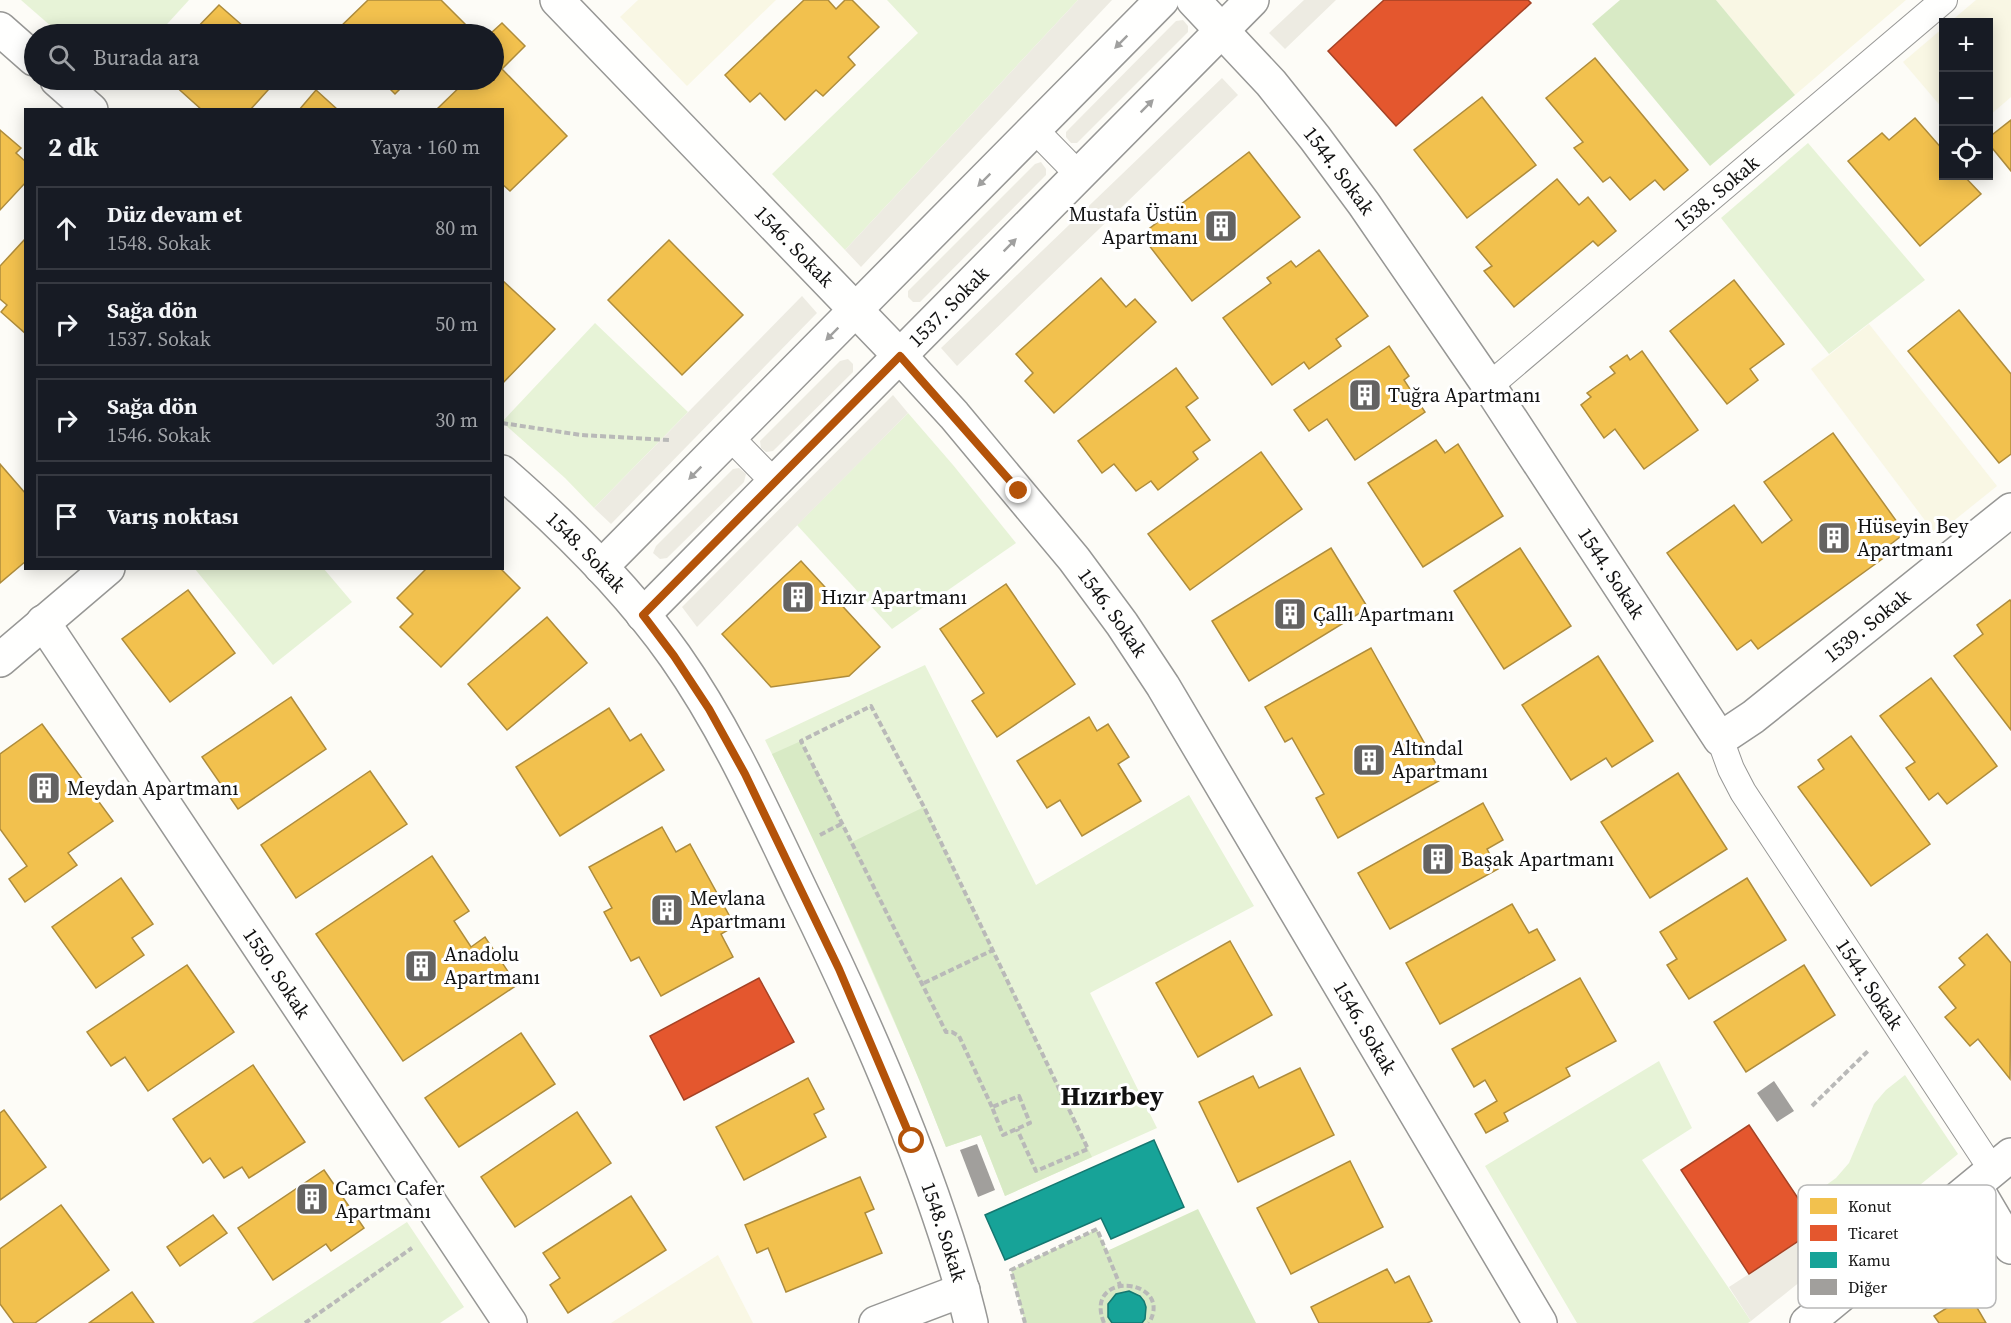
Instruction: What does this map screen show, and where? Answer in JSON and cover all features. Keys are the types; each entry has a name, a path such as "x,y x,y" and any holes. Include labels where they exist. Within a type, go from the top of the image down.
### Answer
{"street":[{"name":"1546. Sokak","path":"557,0 900,356 983,449 1074,559 1122,624 1157,677 1540,1323"},
{"path":"601,567 1162,0"},
{"name":"1544. Sokak","path":"1193,0 1271,84 1364,204 1489,386 1720,739"},
{"name":"1537. Sokak","path":"643,615 1252,0"},
{"path":"0,29 24,50"},
{"path":"68,90 89,108"},
{"name":"1548. Sokak","path":"504,474 601,567 643,615 674,656 709,709 745,774 834,958 912,1141 963,1290 971,1323"},
{"name":"1539. Sokak","path":"1720,739 1753,717 2011,510"},
{"path":"0,660 106,570"},
{"name":"1550. Sokak","path":"43,622 510,1323"},
{"path":"1976,1185 1993,1171"},
{"name":"1544. Sokak","path":"1993,1171 2011,1246"},
{"path":"876,1323 963,1290"},
{"path":"1807,1323 1825,1308"}],"lane":[{"name":"1538. Sokak","path":"1489,386 1944,0"},
{"path":"1034,129 1079,175"},
{"path":"730,437 774,483"},
{"name":"1544. Sokak","path":"1720,739 1731,769 1743,792 1993,1171"}],"path":[{"path":"504,423 581,435 671,441"},
{"path":"992,1107 1019,1096 1030,1123 1003,1135 961,1039 956,1033 946,1032 924,983 801,741 871,706 924,807 1088,1149 1036,1171 1017,1129"},
{"path":"814,839 843,823"},
{"path":"924,983 993,950"},
{"path":"1812,1106 1864,1054 1899,1027"},
{"path":"304,1323 445,1224"},
{"path":"1025,1323 1011,1270 1097,1229 1120,1285"},
{"path":"1104,1323 1101,1315 1104,1298 1109,1291 1120,1285 1133,1285 1147,1294 1153,1310 1149,1323"}],"shaded area":[{"path":"638,0 776,0 687,86 620,17"},
{"path":"1078,0 1112,0 861,267 845,250"},
{"path":"1304,0 1336,0 1285,49 1269,33"},
{"path":"1716,0 1906,0 1795,95"},
{"path":"1976,0 2011,0 2011,97 1993,113 1993,18 1955,18"},
{"path":"1183,20 1188,26 1188,32 1077,143 1071,143 1066,137 1066,132 1176,21"},
{"path":"1939,31 1939,104 1903,62"},
{"path":"1222,78 1238,95 957,366 941,348"},
{"path":"1041,162 1046,169 1046,175 920,302 913,302 908,297 908,291 1035,164"},
{"path":"802,296 817,313 611,524 594,508"},
{"path":"1869,324 1997,486 1936,535 1811,369"},
{"path":"848,359 853,364 853,372 773,451 766,452 761,448 760,441 840,361"},
{"path":"893,395 908,413 697,627 682,607"},
{"path":"739,468 746,474 744,482 667,558 660,559 653,553 656,546 733,469"},
{"path":"1798,1242 1798,1283 1751,1321 1729,1287"},
{"path":"718,1255 753,1323 611,1323"}],"green space":[{"path":"21,0 189,0 167,24 49,24"},
{"path":"887,0 1078,0 845,250 772,174 918,33"},
{"path":"1620,0 1716,0 1795,95 1710,166 1592,24"},
{"path":"1808,143 1925,280 1829,354 1721,218"},
{"path":"595,323 688,412 594,508 565,478 504,424 504,420"},
{"path":"908,413 1016,543 892,629 797,525"},
{"path":"196,570 325,570 352,602 273,665"},
{"path":"925,665 1036,885 1189,795 1254,906 1090,993 1157,1128 1005,1196 981,1135 946,1147 921,1083 814,839 765,740"},
{"path":"801,741 852,842 924,807 1092,1157 1005,1196 981,1135 946,1147 863,949 772,754"},
{"path":"1659,1061 1692,1128 1642,1160 1751,1321 1748,1323 1577,1323 1485,1166"},
{"path":"1905,1075 1958,1154 1920,1185 1826,1185 1849,1163 1874,1104 1886,1090"},
{"path":"1198,1209 1256,1323 1025,1323 1011,1270 1097,1229 1107,1251"},
{"path":"407,1222 464,1307 440,1323 252,1323"}],"building: Konut":[{"path":"368,0 441,0 465,24 343,24"},
{"path":"804,0 828,0 836,9 845,0 852,0 879,27 848,57 855,65 823,96 816,90 785,120 760,93 750,102 725,75"},
{"path":"219,5 241,24 201,24"},
{"path":"504,25 525,46 504,67"},
{"path":"1595,58 1688,170 1664,190 1655,180 1630,200 1610,177 1603,182 1574,148 1583,142 1546,98"},
{"path":"504,71 567,136 510,191 504,186 504,108 438,108 457,90 504,90"},
{"path":"180,90 268,90 252,108 200,108"},
{"path":"316,90 336,108 301,108"},
{"path":"1482,97 1536,165 1467,218 1414,150"},
{"path":"1915,118 1939,145 1939,180 1968,180 1981,194 1920,246 1848,161 1882,133 1889,140"},
{"path":"2011,120 2011,171 1993,149 1993,134"},
{"path":"0,130 21,148 16,153 24,160 24,184 0,210"},
{"name":"Mustafa Üstün Apartmanı","path":"1249,152 1300,217 1192,301 1141,235"},
{"path":"1557,179 1579,205 1588,197 1616,231 1598,246 1593,241 1514,307 1484,271 1492,266 1476,247"},
{"path":"24,240 24,332 1,312 7,305 0,299 0,266"},
{"path":"669,240 743,315 682,375 608,300"},
{"path":"1319,250 1368,316 1336,339 1341,346 1309,369 1304,362 1272,385 1223,318 1271,283 1267,278 1291,261 1296,267"},
{"path":"1101,278 1126,307 1135,299 1156,322 1054,413 1025,381 1033,373 1016,354"},
{"path":"1734,280 1784,344 1750,369 1758,380 1727,404 1670,331"},
{"path":"504,282 555,329 504,382"},
{"path":"1959,310 2011,374 2011,454 1999,463 1908,351"},
{"name":"Tuğra Apartmanı","path":"1389,346 1409,376 1404,380 1425,412 1355,460 1327,419 1309,431 1294,410"},
{"path":"1642,351 1698,430 1644,469 1615,429 1604,438 1581,405 1591,397 1587,393 1615,373 1610,367 1627,355 1630,360"},
{"path":"1176,368 1198,398 1186,407 1210,440 1193,452 1198,459 1158,490 1151,481 1136,491 1114,464 1102,473 1078,441"},
{"name":"Hüseyin Bey Apartmanı","path":"1833,433 1905,533 1891,544 1896,549 1758,649 1751,640 1737,650 1667,553 1734,505 1762,543 1792,520 1764,482"},
{"path":"1436,440 1445,453 1458,444 1503,516 1423,567 1368,483"},
{"path":"1261,452 1302,509 1190,590 1148,534"},
{"path":"0,464 24,492 24,563 0,583"},
{"name":"Çallı Apartmanı","path":"1331,548 1368,608 1249,681 1212,621"},
{"path":"1520,548 1571,626 1504,669 1454,591"},
{"name":"Hızır Apartmanı","path":"801,561 880,647 849,676 771,687 722,634"},
{"path":"425,570 502,570 520,588 441,667 400,627 413,614 397,598"},
{"path":"1006,584 1075,684 997,737 972,701 984,693 940,629"},
{"path":"188,590 235,653 170,702 122,639"},
{"path":"2010,600 2011,730 1954,656 1983,634 1977,625"},
{"path":"547,617 587,663 507,730 468,684"},
{"name":"Altındal Apartmanı","path":"1371,648 1444,778 1338,838 1316,798 1324,794 1292,738 1285,742 1265,707"},
{"path":"1598,656 1653,741 1612,767 1606,758 1571,780 1522,705"},
{"path":"1931,678 1997,766 1947,804 1938,793 1929,800 1906,768 1915,762 1880,716"},
{"path":"291,697 326,749 238,809 202,757"},
{"path":"609,708 630,741 641,734 664,770 560,836 516,767"},
{"path":"1089,717 1097,731 1108,724 1129,757 1118,764 1141,801 1082,836 1060,800 1047,808 1017,761"},
{"name":"Meydan Apartmanı","path":"42,724 113,821 68,853 77,865 25,902 9,879 27,866 0,829 0,754"},
{"path":"1851,736 1930,844 1871,886 1798,787 1824,769 1818,760"},
{"path":"370,771 407,824 296,898 261,845"},
{"path":"1678,773 1727,849 1650,898 1601,822"},
{"name":"Başak Apartmanı","path":"1483,803 1503,840 1487,849 1498,869 1390,929 1358,873"},
{"name":"Mevlana Apartmanı","path":"662,827 676,852 690,844 735,926 721,934 733,957 661,996 639,957 631,961 604,912 612,908 589,867"},
{"name":"Anadolu Apartmanı","path":"432,856 469,911 454,921 471,947 485,937 517,985 403,1061 316,934"},
{"path":"121,878 153,924 132,938 144,955 96,988 52,927"},
{"path":"1747,878 1786,940 1689,999 1667,965 1677,959 1660,932"},
{"path":"1512,904 1529,933 1537,929 1555,960 1440,1024 1406,963"},
{"path":"1987,934 2011,963 2010,1079 1978,1039 1970,1046 1945,1017 1956,1008 1939,987 1965,965 1959,958"},
{"path":"1230,941 1272,1015 1198,1057 1156,983"},
{"path":"187,965 234,1032 148,1091 125,1057 111,1066 87,1032"},
{"path":"1804,965 1835,1015 1746,1072 1714,1022"},
{"path":"1580,978 1616,1041 1566,1068 1570,1076 1504,1113 1508,1121 1486,1133 1475,1114 1497,1101 1485,1080 1474,1087 1452,1049"},
{"path":"521,1033 555,1084 459,1147 425,1098"},
{"path":"253,1065 305,1142 249,1178 242,1167 224,1178 210,1158 203,1163 173,1119"},
{"path":"1300,1068 1334,1135 1238,1182 1199,1102 1253,1076 1259,1088"},
{"path":"808,1078 824,1109 814,1114 826,1137 744,1180 716,1127"},
{"path":"4,1110 46,1167 0,1200 0,1113"},
{"path":"577,1112 611,1163 515,1227 481,1177"},
{"path":"1350,1161 1383,1227 1291,1274 1257,1208"},
{"name":"Camcı Cafer Apartmanı","path":"324,1170 364,1228 331,1251 326,1244 273,1280 238,1228"},
{"path":"860,1177 874,1209 865,1213 882,1253 786,1292 768,1248 757,1253 745,1225"},
{"path":"631,1196 666,1250 568,1313 550,1285 560,1278 543,1253"},
{"path":"61,1205 109,1270 35,1323 14,1323 0,1304 0,1249"},
{"path":"213,1215 227,1233 180,1266 167,1247"},
{"path":"1387,1269 1395,1283 1409,1276 1432,1321 1427,1323 1319,1323 1311,1307"},
{"path":"132,1292 154,1323 89,1323"},
{"path":"1947,1308 1977,1308 1986,1323 1939,1323 1934,1316"}],"building: Ticaret":[{"path":"1384,0 1528,0 1531,3 1396,126 1328,51"},
{"path":"759,978 794,1042 684,1100 650,1036"},
{"path":"1749,1125 1798,1198 1798,1241 1749,1274 1681,1170"}],"building: Kamu":[{"path":"1154,1140 1184,1207 1111,1239 1101,1218 1005,1260 985,1215"},
{"path":"1129,1291 1140,1296 1144,1301 1145,1319 1142,1323 1112,1323 1108,1317 1108,1304 1116,1294"}],"building: Diğer":[{"path":"1774,1081 1794,1111 1777,1122 1757,1093"},
{"path":"977,1144 995,1190 978,1197 960,1150"}],"place":[{"name":"Mustafa Üstün Apartmanı","path":"1221,226"},
{"name":"Tuğra Apartmanı","path":"1365,395"},
{"name":"Hüseyin Bey Apartmanı","path":"1834,538"},
{"name":"Hızır Apartmanı","path":"798,597"},
{"name":"Çallı Apartmanı","path":"1290,614"},
{"name":"Altındal Apartmanı","path":"1369,760"},
{"name":"Meydan Apartmanı","path":"44,788"},
{"name":"Başak Apartmanı","path":"1438,859"},
{"name":"Mevlana Apartmanı","path":"667,910"},
{"name":"Anadolu Apartmanı","path":"421,966"},
{"name":"Camcı Cafer Apartmanı","path":"312,1199"}],"district":[{"name":"Hızırbey","path":"1112,1096"}],"route":[{"path":"912,1141 839,969 745,774 709,709 674,656 643,615 900,356 1019,491"}]}
